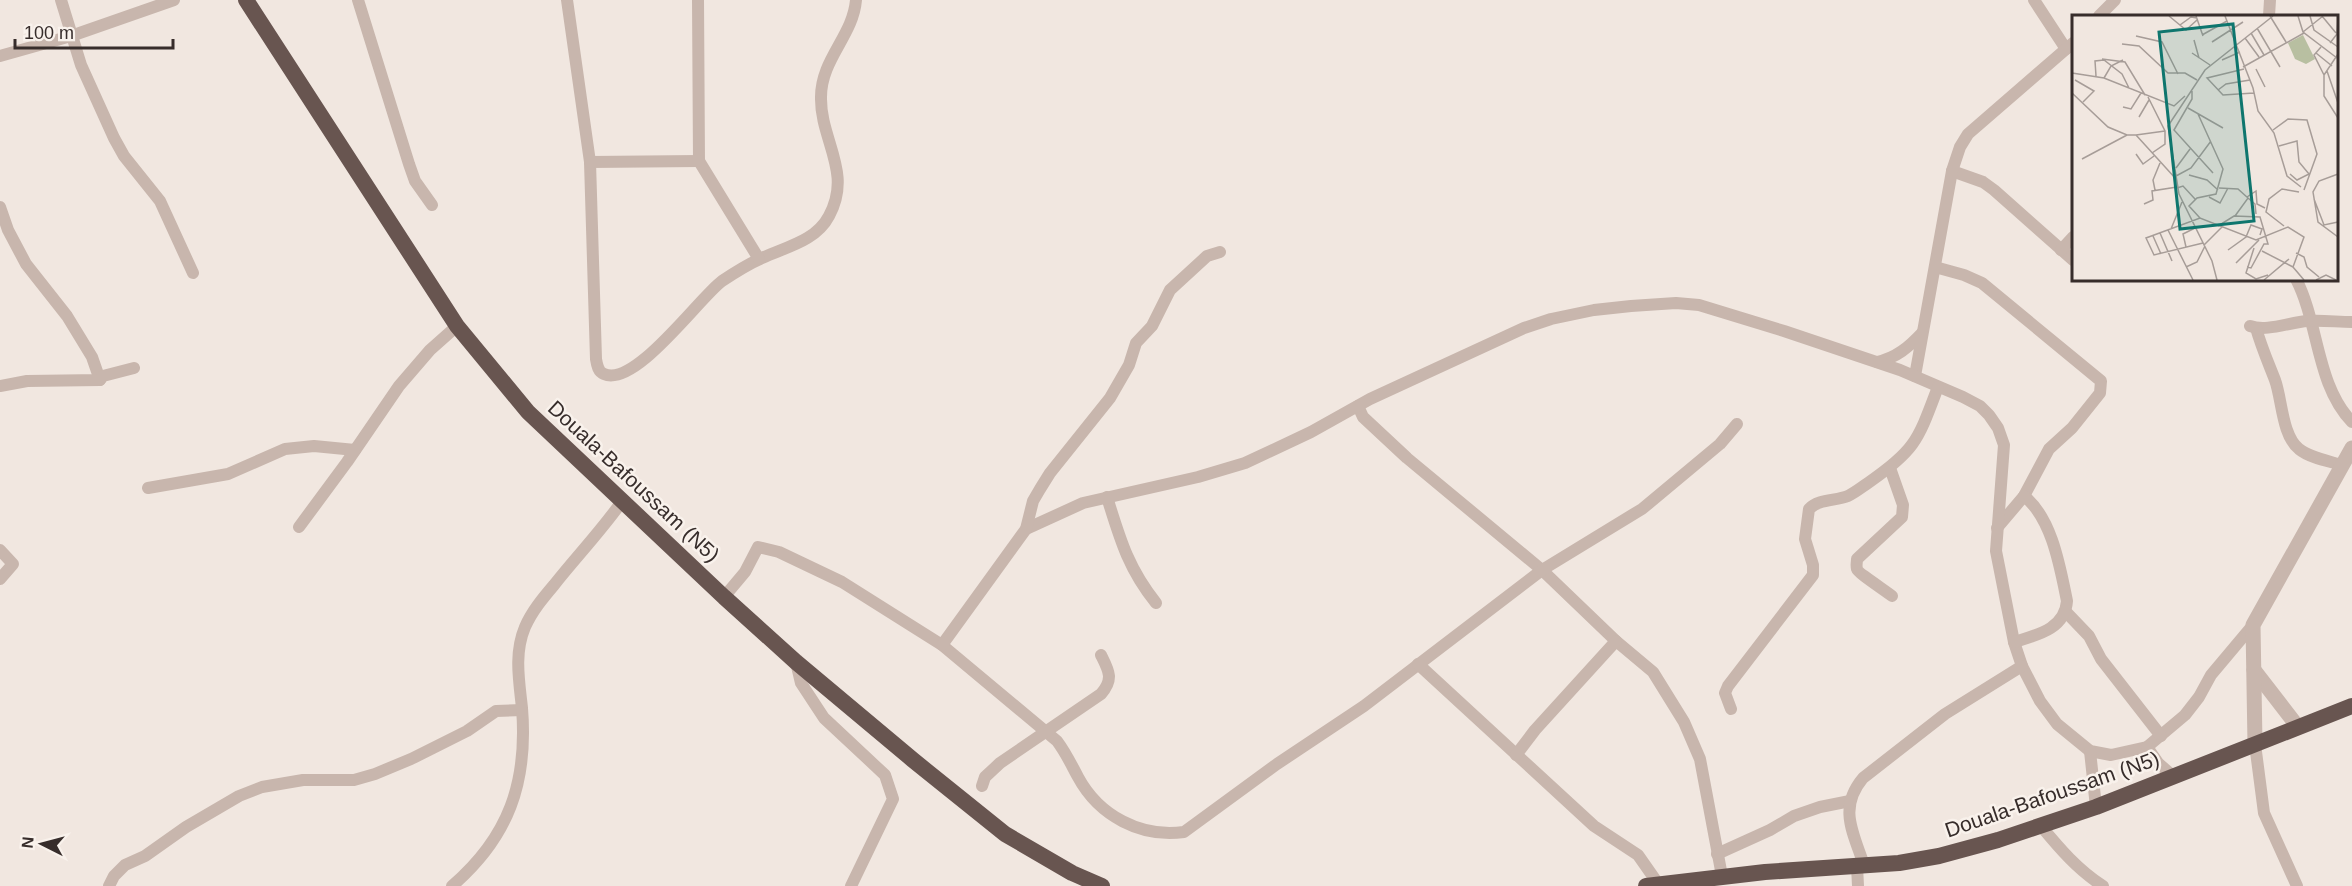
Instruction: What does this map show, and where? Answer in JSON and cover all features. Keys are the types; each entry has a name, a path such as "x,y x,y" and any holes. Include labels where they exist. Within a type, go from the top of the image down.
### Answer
{"highway":[{"name":"Douala-Bafoussam (N5)","path":"246,0 457,326 528,412 724,597 796,662 913,760 1005,834 1072,873 1102,886"},
{"name":"Douala-Bafoussam (N5)","path":"1652,885 1722,876 1765,878 1939,856 1998,840 2096,807 2352,706"}],"street":[{"path":"61,0 71,36 114,138 124,156 160,201 193,273"},
{"path":"0,57 71,36 174,0"},
{"path":"358,0 409,164 416,181 432,204"},
{"path":"567,0 590,162 596,359 599,370 604,374 622,373 652,353 705,296 722,282 759,259 811,237 824,225 837,198 839,173 823,119 822,80 830,59 852,21 856,0"},
{"path":"698,0 699,161 759,259"},
{"path":"1915,376 1952,171 1960,147 1968,134 2070,46 2034,0"},
{"path":"2100,15 2115,0"},
{"path":"2269,15 2270,0"},
{"path":"590,162 699,161"},
{"path":"1952,171 1988,186 2072,259"},
{"path":"0,207 8,231 26,264 67,316 92,357 100,380"},
{"path":"2061,250 2072,238"},
{"path":"942,645 1026,529 1033,501 1040,489 1050,473 1110,398 1129,364 1136,343 1152,327 1170,290 1207,256 1220,252"},
{"path":"1935,267 1964,274 1982,283 2101,381 2100,393 2080,420 2049,449 2024,496 1997,528"},
{"path":"2296,280 2304,296 2331,389 2344,414 2352,422"},
{"path":"1026,529 1083,503 1198,477 1245,463 1284,446 1358,406 1524,328 1551,319 1594,310 1631,306 1676,303 1699,305 1915,376 1980,406 1989,415 1998,428 2004,446 1997,528 1999,572 2014,642 2022,666 2040,700 2057,724 2090,751 2111,755 2147,747 2185,715 2199,697 2211,675 2253,625 2352,448"},
{"path":"2342,465 2304,453 2291,439 2275,380 2253,327 2311,321 2352,322"},
{"path":"299,527 415,367 457,326"},
{"path":"1876,362 1892,358 1922,333"},
{"path":"0,386 27,381 100,380 103,376 134,368"},
{"path":"1731,709 1725,693 1728,686 1813,575 1813,565 1805,539 1809,509 1819,503 1839,500 1851,495 1890,468 1914,444 1923,430 1938,387"},
{"path":"1358,406 1363,417 1407,458 1542,570 1616,641 1653,672 1684,722 1700,759 1722,876"},
{"path":"724,597 746,572 758,547 779,552 842,582 942,645 1046,732 1070,757 1079,778 1091,795 1119,821 1142,830 1166,835 1184,832 1364,706 1542,570 1642,509 1720,444 1737,424"},
{"path":"148,488 228,474 285,449 314,446 355,450"},
{"path":"1890,468 1903,505 1902,517 1857,559 1856,567 1860,574 1881,586 1892,596"},
{"path":"2014,642 2048,630 2060,621 2066,612 2064,589 2047,528 2037,510 2024,496"},
{"path":"1107,497 1126,556 1156,603"},
{"path":"452,886 488,850 503,827 516,795 522,752 522,710 517,680 518,653 525,628 536,608 606,524 623,500"},
{"path":"0,550 13,564 0,579"},
{"path":"2066,612 2089,636 2101,659 2161,736"},
{"path":"2253,625 2255,744 2264,813 2297,886"},
{"path":"1516,755 1535,730 1616,641"},
{"path":"982,786 985,777 1000,763 1101,694 1108,686 1108,672 1101,655"},
{"path":"796,662 801,683 824,718 885,775 893,799 851,886"},
{"path":"1418,664 1594,826 1638,855 1652,885"},
{"path":"1858,886 1861,865 1850,821 1852,791 1863,778 1945,714 2022,666"},
{"path":"2254,670 2298,727"},
{"path":"109,886 114,876 125,865 145,856 186,827 240,796 262,787 303,780 354,780 375,774 467,731 496,711 522,710"},
{"path":"2147,747 2157,763 2174,777"},
{"path":"2090,751 2096,807"},
{"path":"1717,854 1770,830 1794,816 1820,807 1850,801"},
{"path":"2041,826 2068,858 2085,874 2103,886"}]}
